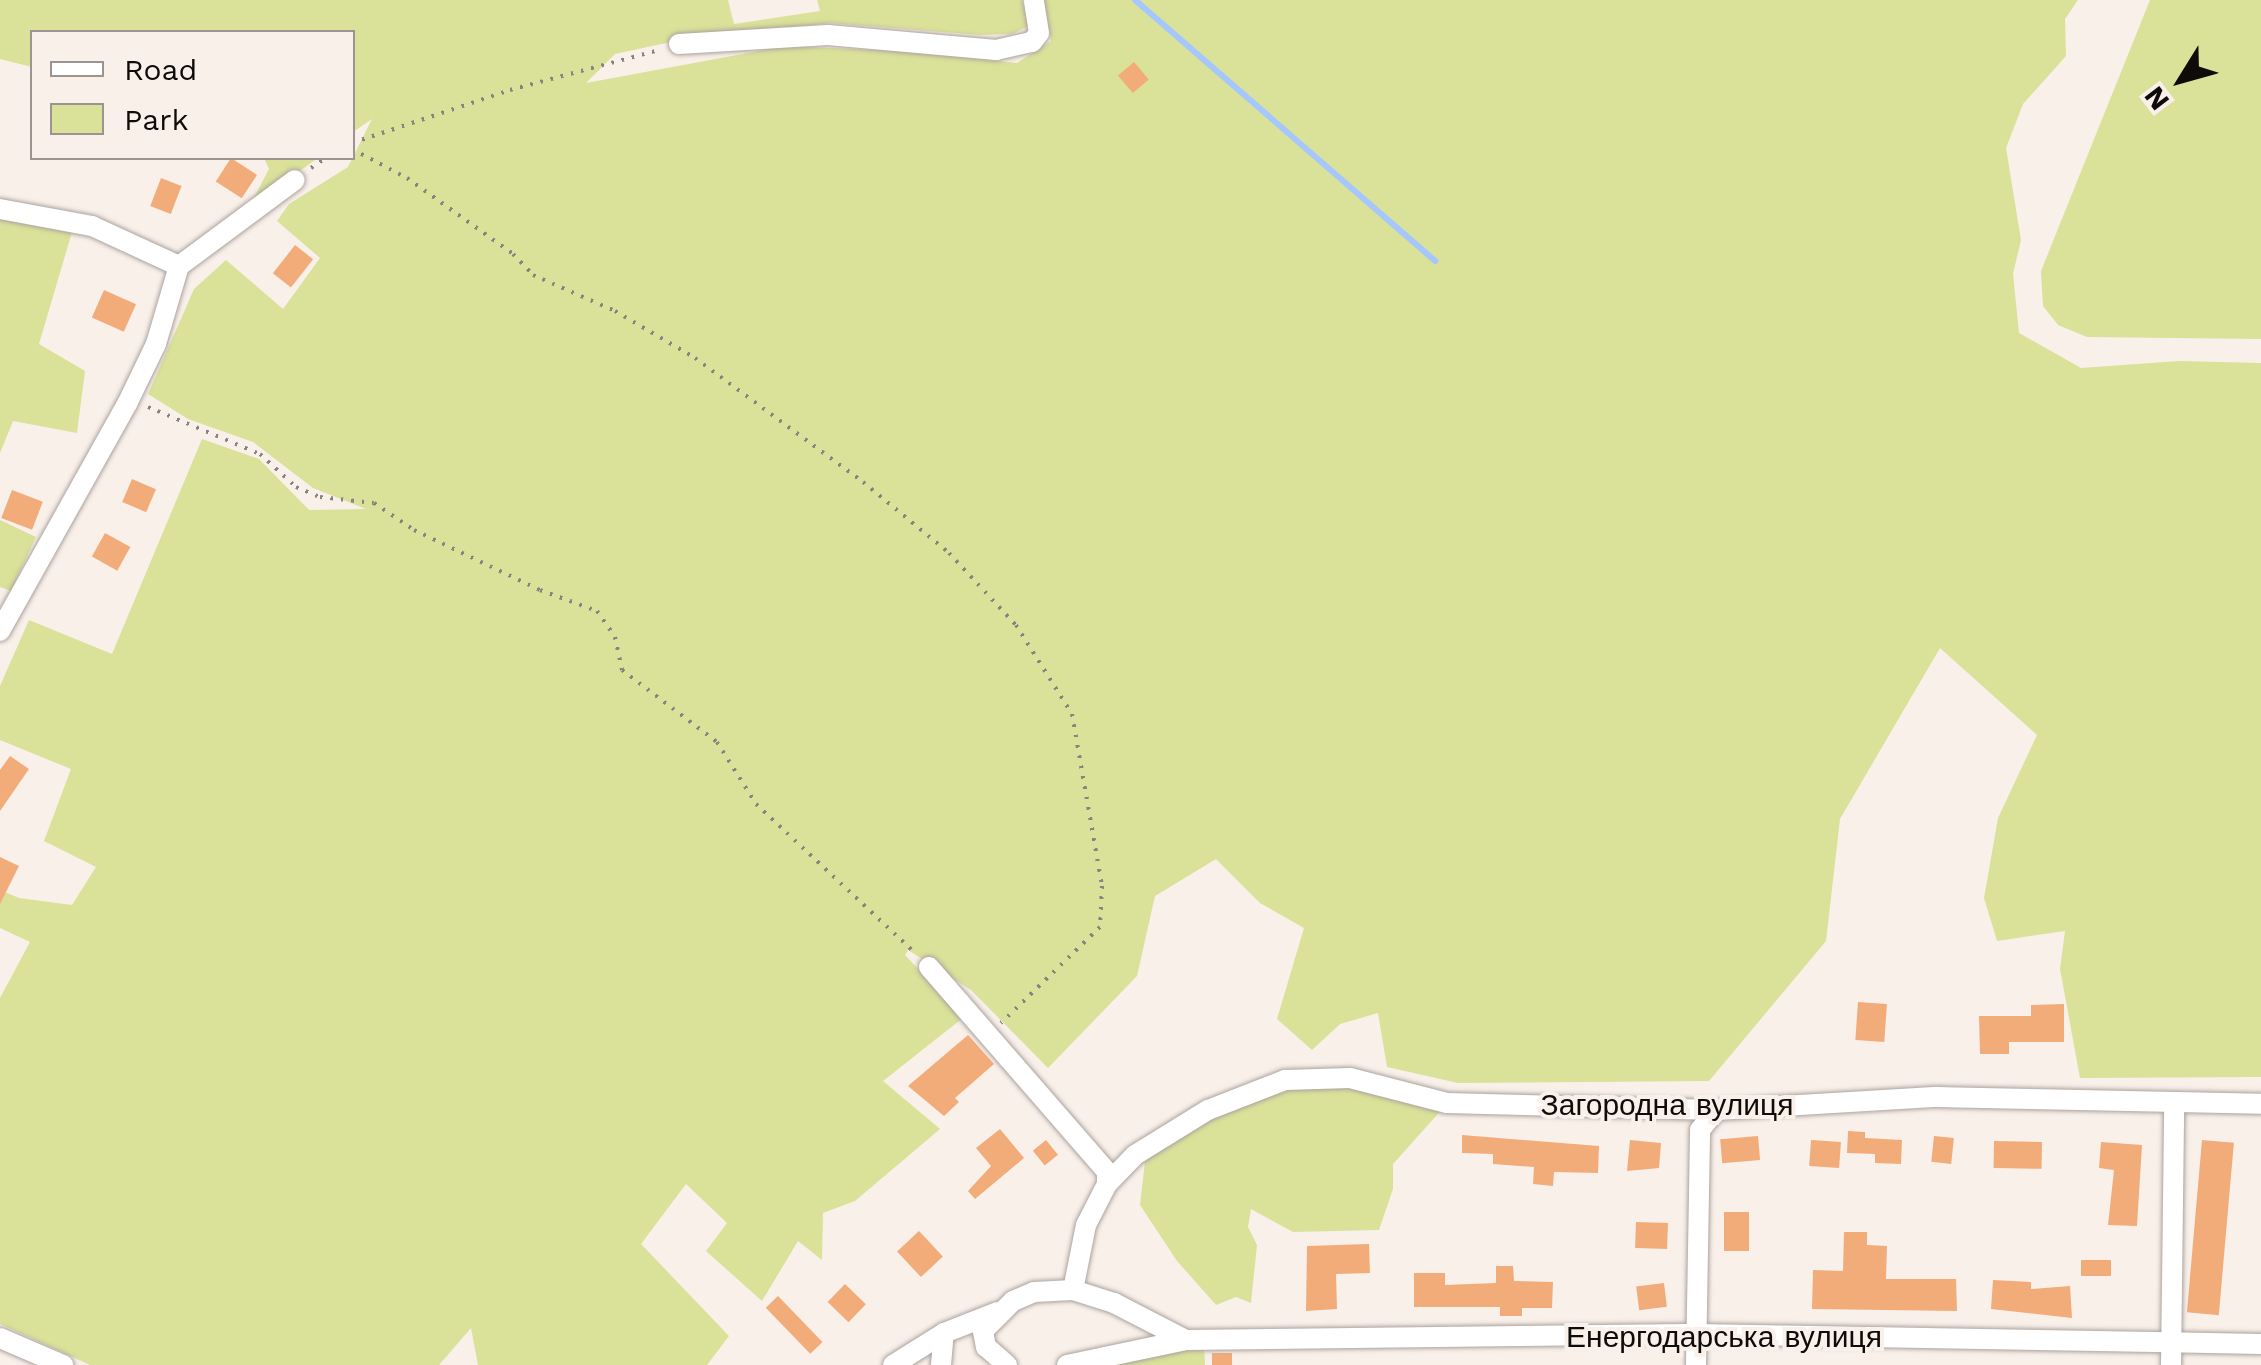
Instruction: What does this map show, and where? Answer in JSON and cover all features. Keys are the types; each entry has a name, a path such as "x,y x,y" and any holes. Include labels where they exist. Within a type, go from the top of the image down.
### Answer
{"street":[{"path":"679,44 828,35 996,50 1032,42 1039,33 1034,0"},
{"path":"0,632 130,398 156,344 179,266 295,180"},
{"path":"0,208 92,226 179,266"},
{"path":"929,968 1096,1154 1107,1172 1108,1184"},
{"name":"Загородна вулиця","path":"1072,1290 1086,1225 1108,1184 1135,1155 1208,1110 1285,1080 1350,1078 1448,1103 1716,1110 1938,1097 2261,1104"},
{"path":"2172,1354 2174,1104"},
{"path":"1696,1365 1700,1130 1716,1110"},
{"path":"894,1365 944,1333 1000,1311 1034,1292 1072,1290 1114,1303 1186,1340"},
{"path":"1000,1311 983,1331 983,1342 1007,1365"},
{"path":"941,1365 944,1333"},
{"name":"Енергодарська вулиця","path":"1067,1365 1186,1340 1695,1334 2172,1354 2261,1344"},
{"path":"0,1338 62,1365"}],"path":[{"path":"355,145 510,90 679,44"},
{"path":"355,148 407,178 512,254 533,276 615,311 695,358 863,482 949,553 1016,626 1072,714 1102,886 1100,927 990,1034"},
{"path":"130,398 190,428 260,454 296,487 320,497 374,503 414,530 540,590 597,611 615,636 622,670 717,742 756,804 867,903 929,968"}],"green space":[{"path":"0,0 728,0 734,24 820,11 817,0 1022,0 1029,26 1012,34 980,35 830,23 680,40 615,54 586,83 785,46 898,51 1017,63 1051,41 1043,0 2078,0 2065,19 2066,56 2023,104 2006,148 2021,240 2013,274 2019,333 2081,368 2179,361 2261,363 2261,1077 2080,1078 2060,969 2065,931 1997,941 1984,898 1998,818 2037,735 1940,648 1840,819 1826,941 1709,1081 1458,1083 1387,1067 1378,1013 1340,1024 1312,1050 1277,1019 1304,928 1260,903 1216,859 1155,896 1137,976 1048,1068 971,990 908,950 905,955 964,1017 883,1081 940,1129 855,1201 823,1213 822,1260 798,1241 762,1301 706,1251 727,1223 686,1184 641,1244 729,1336 707,1365 478,1365 471,1328 439,1365 90,1365 0,1324 0,998 30,942 0,928 0,890 19,898 72,905 96,867 44,841 71,769 0,740 0,686 29,620 112,654 202,439 259,459 309,510 366,509 313,488 253,442 188,419 148,394 194,289 226,260 283,309 320,258 277,221 289,204 355,160 372,119 355,131 355,30 30,30 30,66 0,59"},
{"path":"2150,0 2261,0 2261,339 2087,337 2058,325 2043,306 2041,271"},
{"path":"265,160 315,160 249,207 269,169"},
{"path":"0,219 72,232 39,344 85,371 77,433 13,421 0,453"},
{"path":"0,520 36,537 11,591 0,587"},
{"path":"1349,1081 1445,1106 1393,1164 1393,1189 1379,1230 1293,1232 1251,1209 1248,1227 1257,1245 1251,1303 1236,1297 1216,1305 1177,1261 1140,1205 1146,1152 1211,1113 1286,1083"},
{"path":"1204,1345 1205,1365 1090,1365"}],"building":[{"path":"1134,62 1149,80 1133,93 1118,75"},
{"path":"230,160 257,175 242,198 216,181"},
{"path":"161,178 182,186 171,214 150,206"},
{"path":"295,245 313,259 291,288 273,273"},
{"path":"104,290 136,304 124,332 92,317"},
{"path":"132,479 156,489 146,512 122,502"},
{"path":"12,490 43,502 32,530 1,518"},
{"path":"105,533 130,547 117,571 92,557"},
{"path":"10,756 29,769 0,811 0,770"},
{"path":"0,857 19,866 0,904"},
{"path":"1858,1002 1887,1004 1884,1042 1855,1040"},
{"path":"2064,1004 2064,1042 2009,1042 2009,1054 1980,1054 1979,1016 2031,1016 2031,1005"},
{"path":"968,1035 994,1064 955,1098 959,1102 944,1116 908,1086"},
{"path":"1000,1129 1024,1158 975,1199 968,1191 991,1166 976,1148"},
{"path":"1848,1131 1865,1132 1865,1138 1902,1140 1901,1164 1875,1163 1875,1154 1847,1153"},
{"path":"1462,1135 1599,1146 1598,1173 1554,1172 1553,1186 1533,1184 1534,1167 1493,1164 1493,1154 1462,1153"},
{"path":"1758,1136 1760,1160 1722,1163 1720,1139"},
{"path":"1934,1136 1954,1138 1951,1164 1931,1162"},
{"path":"1046,1140 1058,1155 1045,1165 1033,1151"},
{"path":"1630,1140 1661,1143 1659,1168 1627,1171"},
{"path":"1811,1140 1841,1142 1839,1168 1809,1166"},
{"path":"2202,1140 2234,1143 2219,1315 2187,1312"},
{"path":"1994,1141 2042,1142 2042,1169 1994,1168"},
{"path":"2101,1142 2142,1145 2137,1226 2108,1225 2114,1170 2099,1168"},
{"path":"1724,1212 1749,1212 1749,1251 1724,1251"},
{"path":"1636,1222 1668,1223 1667,1249 1635,1248"},
{"path":"919,1231 943,1257 921,1277 897,1251"},
{"path":"1844,1232 1867,1232 1867,1245 1887,1246 1886,1279 1956,1279 1957,1311 1812,1309 1813,1270 1843,1271"},
{"path":"1369,1244 1370,1273 1336,1274 1337,1309 1306,1311 1307,1246"},
{"path":"2081,1260 2111,1260 2111,1276 2081,1276"},
{"path":"1496,1266 1513,1266 1514,1281 1553,1282 1552,1308 1522,1308 1522,1316 1500,1316 1500,1307 1414,1307 1414,1273 1445,1273 1445,1285 1496,1283"},
{"path":"1993,1280 2031,1282 2031,1289 2070,1286 2072,1318 1991,1309"},
{"path":"1664,1283 1667,1307 1639,1310 1636,1286"},
{"path":"845,1284 866,1304 848,1322 828,1302"},
{"path":"778,1296 822,1342 810,1354 766,1308"},
{"path":"1212,1353 1232,1353 1232,1365 1212,1365"}],"waterway":[{"path":"1135,0 1435,261"}]}
